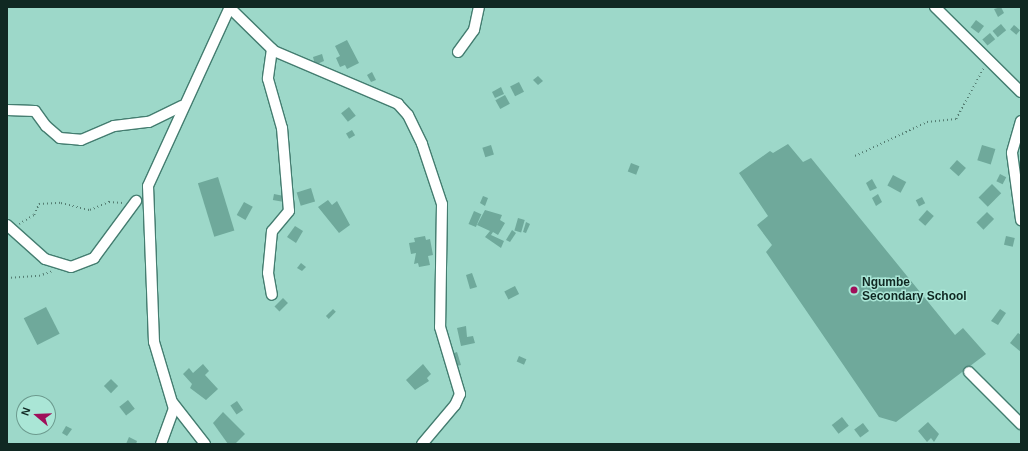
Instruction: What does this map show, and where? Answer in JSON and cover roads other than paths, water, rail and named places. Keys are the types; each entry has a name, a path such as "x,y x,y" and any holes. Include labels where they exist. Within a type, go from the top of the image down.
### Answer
{"street":[{"path":"205,444 173,403 154,342 147,196 149,177 230,7 272,50 398,104 408,115 430,165 443,208 440,327 460,394 455,405 422,444"},
{"path":"458,52 474,30 479,7"},
{"path":"935,7 990,58 1021,92"},
{"path":"272,50 268,79 282,128 289,211 272,231 268,273 272,295"},
{"path":"7,110 35,111 46,126 60,138 81,140 114,126 149,122 182,106"},
{"path":"1021,121 1012,153 1021,220"},
{"path":"8,226 45,259 62,266 78,266 94,258 136,201"},
{"path":"969,372 1021,424"},
{"path":"161,444 173,403"}],"place":[{"name":"Ngumbe Secondary School","path":"854,290"}]}
